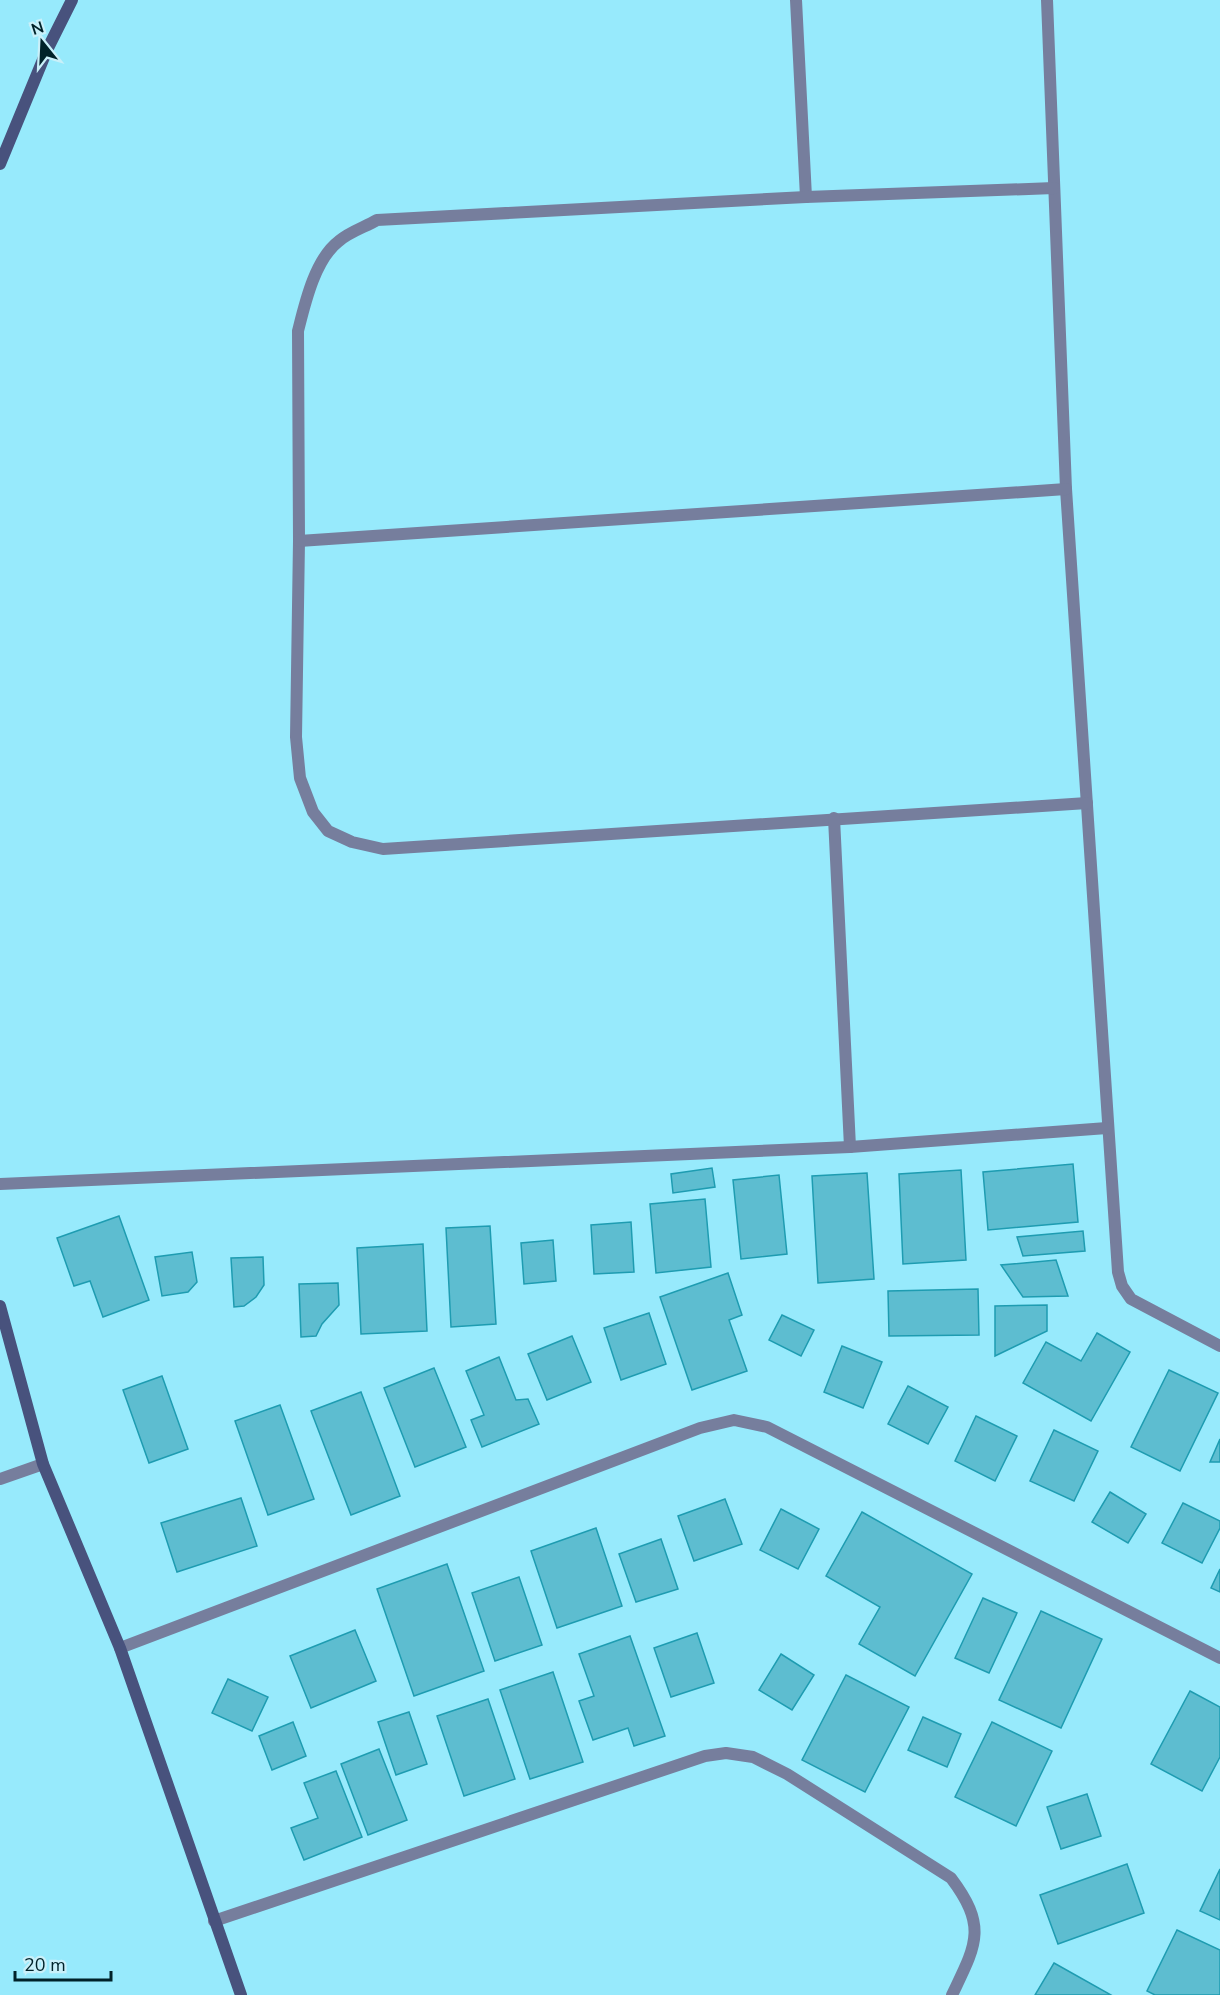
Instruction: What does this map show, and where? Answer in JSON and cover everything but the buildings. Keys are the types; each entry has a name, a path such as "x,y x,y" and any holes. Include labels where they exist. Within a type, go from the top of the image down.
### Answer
{"street":[{"path":"0,164 47,50 72,0"},
{"path":"796,0 806,197"},
{"path":"1047,0 1066,489 1118,1272 1122,1286 1131,1299 1220,1346"},
{"path":"1054,188 806,197 376,220 338,241 319,268 310,288 298,331 299,541 296,737 300,778 313,812 328,831 352,842 383,849 1087,803"},
{"path":"299,541 1066,489"},
{"path":"834,818 850,1147"},
{"path":"0,1184 850,1147 1107,1128"},
{"path":"0,1306 43,1464 120,1648 241,1995"},
{"path":"120,1648 700,1428 734,1420 766,1427 1220,1659"},
{"path":"0,1479 43,1464"},
{"path":"214,1922 705,1756 726,1753 753,1757 787,1774 951,1878 969,1904 976,1930 973,1951 952,1995"}]}
